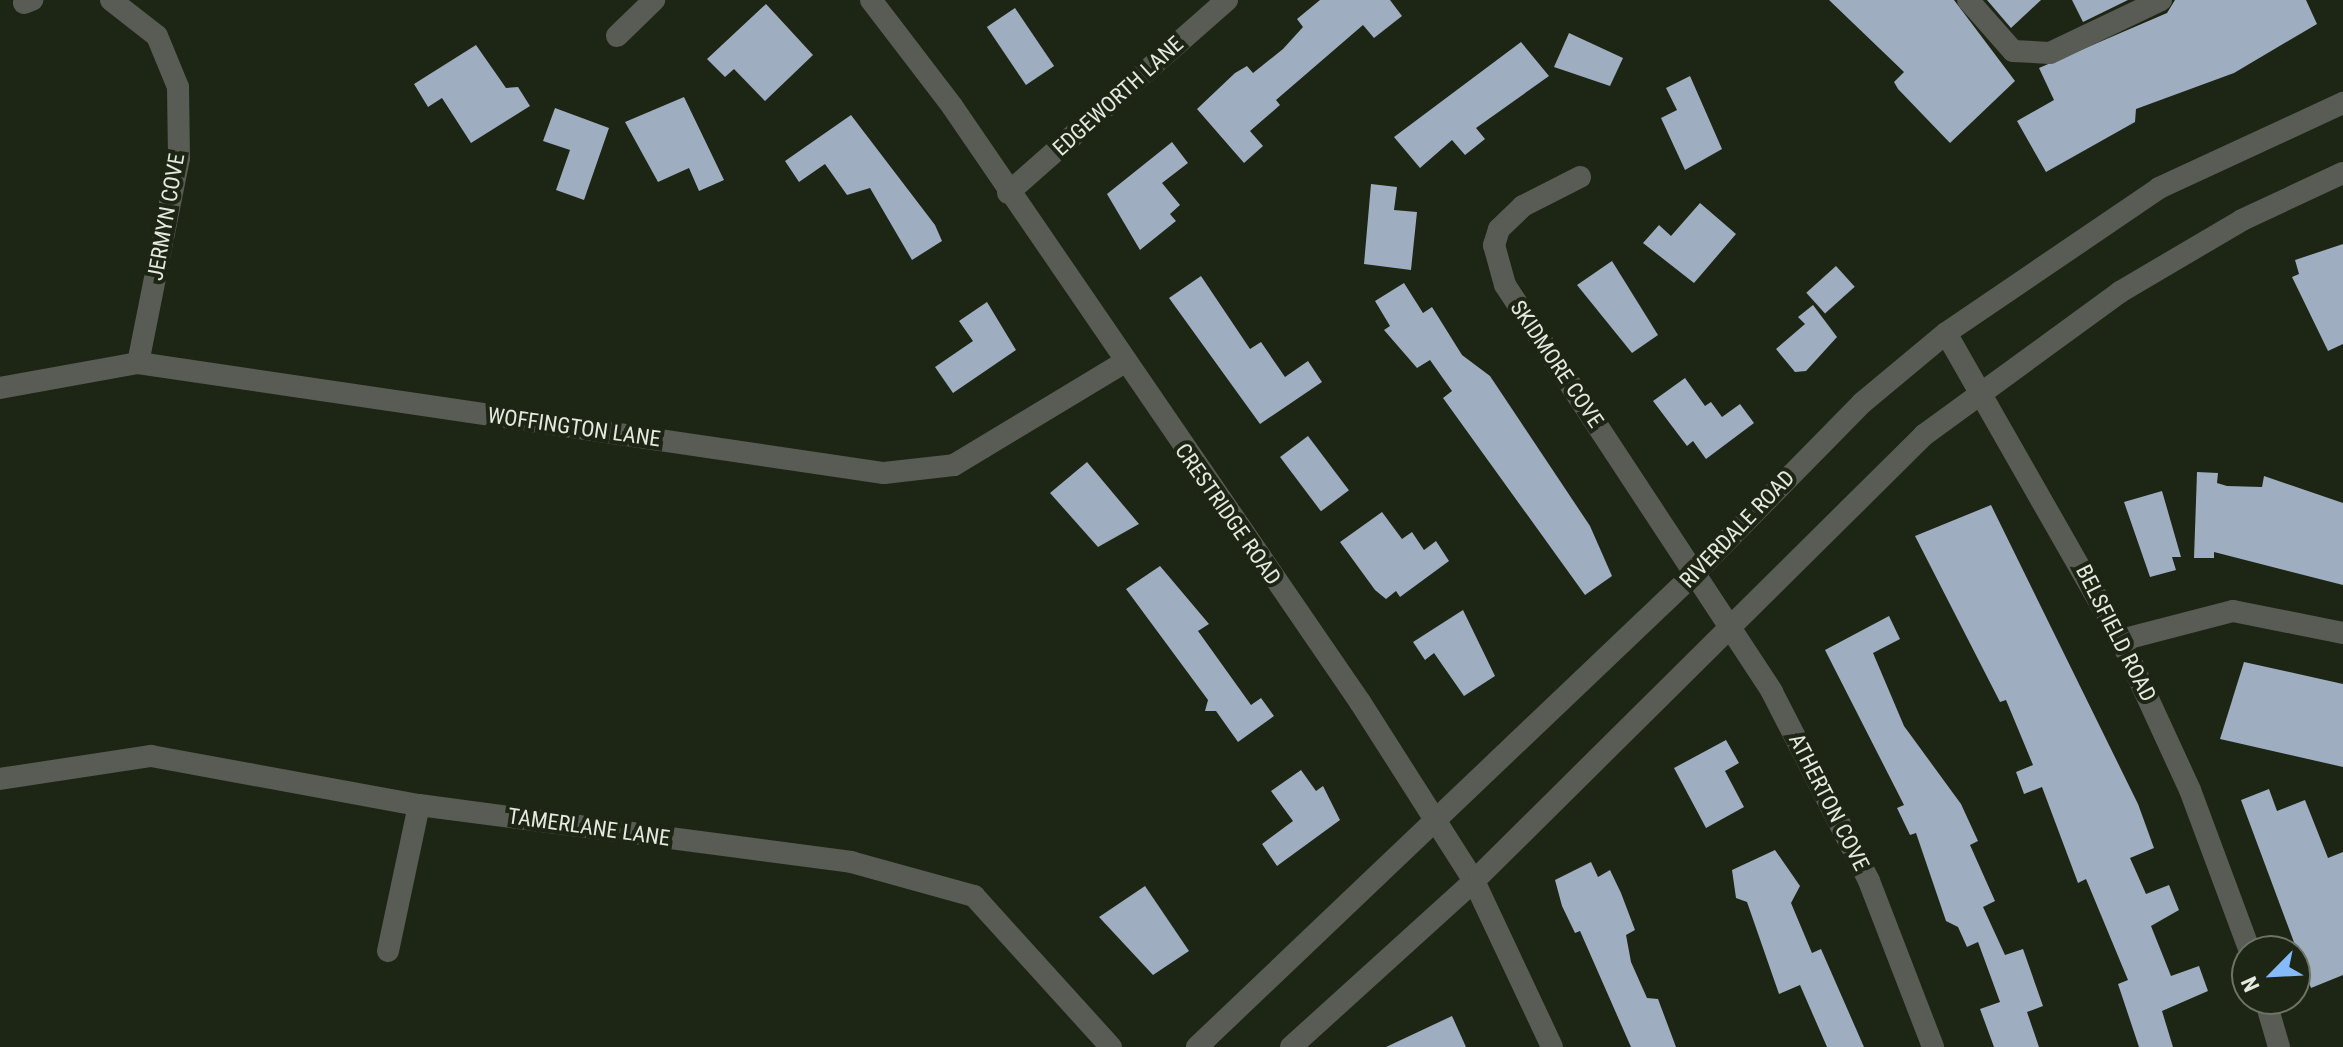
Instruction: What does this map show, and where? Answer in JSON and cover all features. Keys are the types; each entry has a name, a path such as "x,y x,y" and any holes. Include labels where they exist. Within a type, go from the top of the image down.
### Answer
{"street":[{"name":"JERMYN COVE","path":"111,0 157,36 178,87 179,158 138,363"},
{"path":"617,36 654,0"},
{"name":"CRESTRIDGE ROAD","path":"871,0 1008,193 1436,820 1474,881 1552,1047"},
{"name":"EDGEWORTH LANE","path":"1008,193 1227,0"},
{"path":"1968,0 2013,51 2050,53 2161,0"},
{"name":"RIVERDALE ROAD","path":"1197,1047 1697,571 1862,403 1946,333 2159,188 2343,103"},
{"path":"1291,1047 1474,881 1733,629 1881,475 1981,390 2176,257 2343,173"},
{"name":"SKIDMORE COVE","path":"1580,177 1510,216 1499,229 1497,264 1697,571"},
{"name":"BELSFIELD ROAD","path":"1946,333 2121,640 2190,790 2244,935"},
{"name":"WOFFINGTON LANE","path":"0,388 138,363 884,473 954,465 1123,363"},
{"name":"ATHERTON COVE","path":"1697,571 1843,825 1933,1047"},
{"path":"2121,640 2233,611 2343,633"},
{"name":"TAMERLANE LANE","path":"0,779 151,756 419,805 851,862 974,896 1111,1047"},
{"path":"388,951 419,805"},
{"path":"2270,1015 2279,1047"}],"building":[{"path":"1320,0 1390,0 1402,16 1374,38 1363,25 1276,100 1280,105 1250,131 1263,146 1244,163 1197,109 1235,73 1247,66 1253,73 1283,49 1303,27 1297,19"},
{"path":"1829,0 1954,0 2015,81 1950,143 1898,89 1894,82 1904,72"},
{"path":"1987,0 2041,0 2011,28"},
{"path":"2072,0 2128,0 2083,22"},
{"path":"2175,0 2306,0 2317,24 2234,73 2136,109 2135,122 2046,172 2017,121 2054,100 2039,68 2167,13"},
{"path":"766,4 813,55 765,101 734,69 725,77 707,59"},
{"path":"1015,8 1054,66 1026,85 987,27"},
{"path":"1569,33 1623,58 1610,86 1554,67"},
{"path":"1521,42 1549,76 1476,128 1485,139 1465,155 1452,140 1420,168 1394,137"},
{"path":"476,45 506,88 518,87 530,106 471,143 442,98 428,107 414,84"},
{"path":"1690,76 1722,149 1685,170 1661,118 1677,110 1666,88"},
{"path":"684,97 724,180 699,191 689,168 658,182 625,122"},
{"path":"555,108 609,128 584,200 556,190 570,150 543,141"},
{"path":"851,115 935,225 942,241 912,260 870,188 847,195 825,164 799,182 785,161"},
{"path":"1172,142 1188,163 1162,183 1180,205 1170,214 1176,221 1140,250 1107,194"},
{"path":"1371,184 1397,187 1394,210 1417,212 1411,270 1364,264"},
{"path":"1700,203 1736,234 1694,283 1643,243 1659,225 1671,236"},
{"path":"2343,244 2343,344 2328,351 2292,277 2299,274 2295,260"},
{"path":"1612,261 1658,335 1632,353 1577,285"},
{"path":"1836,266 1855,287 1825,314 1806,293"},
{"path":"1201,276 1250,349 1261,342 1285,377 1308,361 1322,382 1260,424 1169,298"},
{"path":"1404,283 1423,313 1432,307 1462,355 1490,376 1590,526 1612,576 1585,595 1443,398 1452,391 1430,360 1417,368 1384,330 1390,326 1375,301"},
{"path":"987,302 1016,350 953,393 935,367 973,341 959,321"},
{"path":"1813,305 1837,337 1806,371 1795,372 1776,349 1805,324 1798,317"},
{"path":"1685,378 1705,406 1711,402 1722,417 1740,404 1754,423 1706,459 1693,441 1687,446 1653,401"},
{"path":"1308,436 1349,490 1321,511 1280,457"},
{"path":"1087,462 1139,524 1098,547 1050,493"},
{"path":"2197,472 2218,473 2217,483 2227,486 2262,487 2264,476 2343,503 2343,585 2214,552 2214,558 2194,558"},
{"path":"2162,491 2181,557 2172,557 2176,570 2150,577 2124,502"},
{"path":"1991,505 2138,804 2154,848 2130,858 2146,894 2169,885 2179,910 2151,926 2171,976 2199,966 2208,991 2162,1011 2173,1047 2139,1047 2118,984 2128,980 2086,879 2078,883 2042,787 2024,794 2016,772 2033,765 2006,700 2000,702 1915,536"},
{"path":"1382,512 1402,539 1412,532 1424,550 1436,541 1449,561 1400,597 1396,591 1386,599 1375,590 1340,542"},
{"path":"1160,566 1209,624 1198,631 1251,705 1261,698 1274,716 1238,742 1216,711 1205,711 1208,700 1126,589"},
{"path":"1463,610 1495,676 1464,696 1434,653 1425,660 1413,642"},
{"path":"1889,616 1900,639 1873,653 1904,726 1961,804 1978,841 1970,845 1995,901 1983,907 2005,955 2023,949 2043,1006 2027,1012 2039,1047 1994,1047 1980,1009 2000,1002 1978,942 1967,947 1958,927 1946,921 1916,833 1910,835 1897,808 1904,805 1825,650"},
{"path":"2244,662 2343,684 2343,767 2220,739"},
{"path":"1726,740 1739,763 1725,771 1744,807 1706,828 1674,768"},
{"path":"1301,770 1316,791 1323,786 1340,820 1277,866 1262,844 1293,821 1271,791"},
{"path":"2269,789 2277,811 2305,800 2328,858 2343,852 2343,975 2311,988 2311,935 2291,935 2241,800"},
{"path":"1775,850 1800,886 1791,903 1812,953 1821,949 1864,1047 1827,1047 1800,985 1779,994 1747,902 1736,898 1732,870"},
{"path":"1591,862 1598,877 1610,870 1621,893 1635,930 1626,935 1631,962 1647,998 1658,999 1676,1047 1631,1047 1580,931 1575,933 1562,906 1555,880"},
{"path":"1145,886 1189,951 1153,975 1099,917"},
{"path":"1452,1016 1466,1047 1386,1047"}]}
